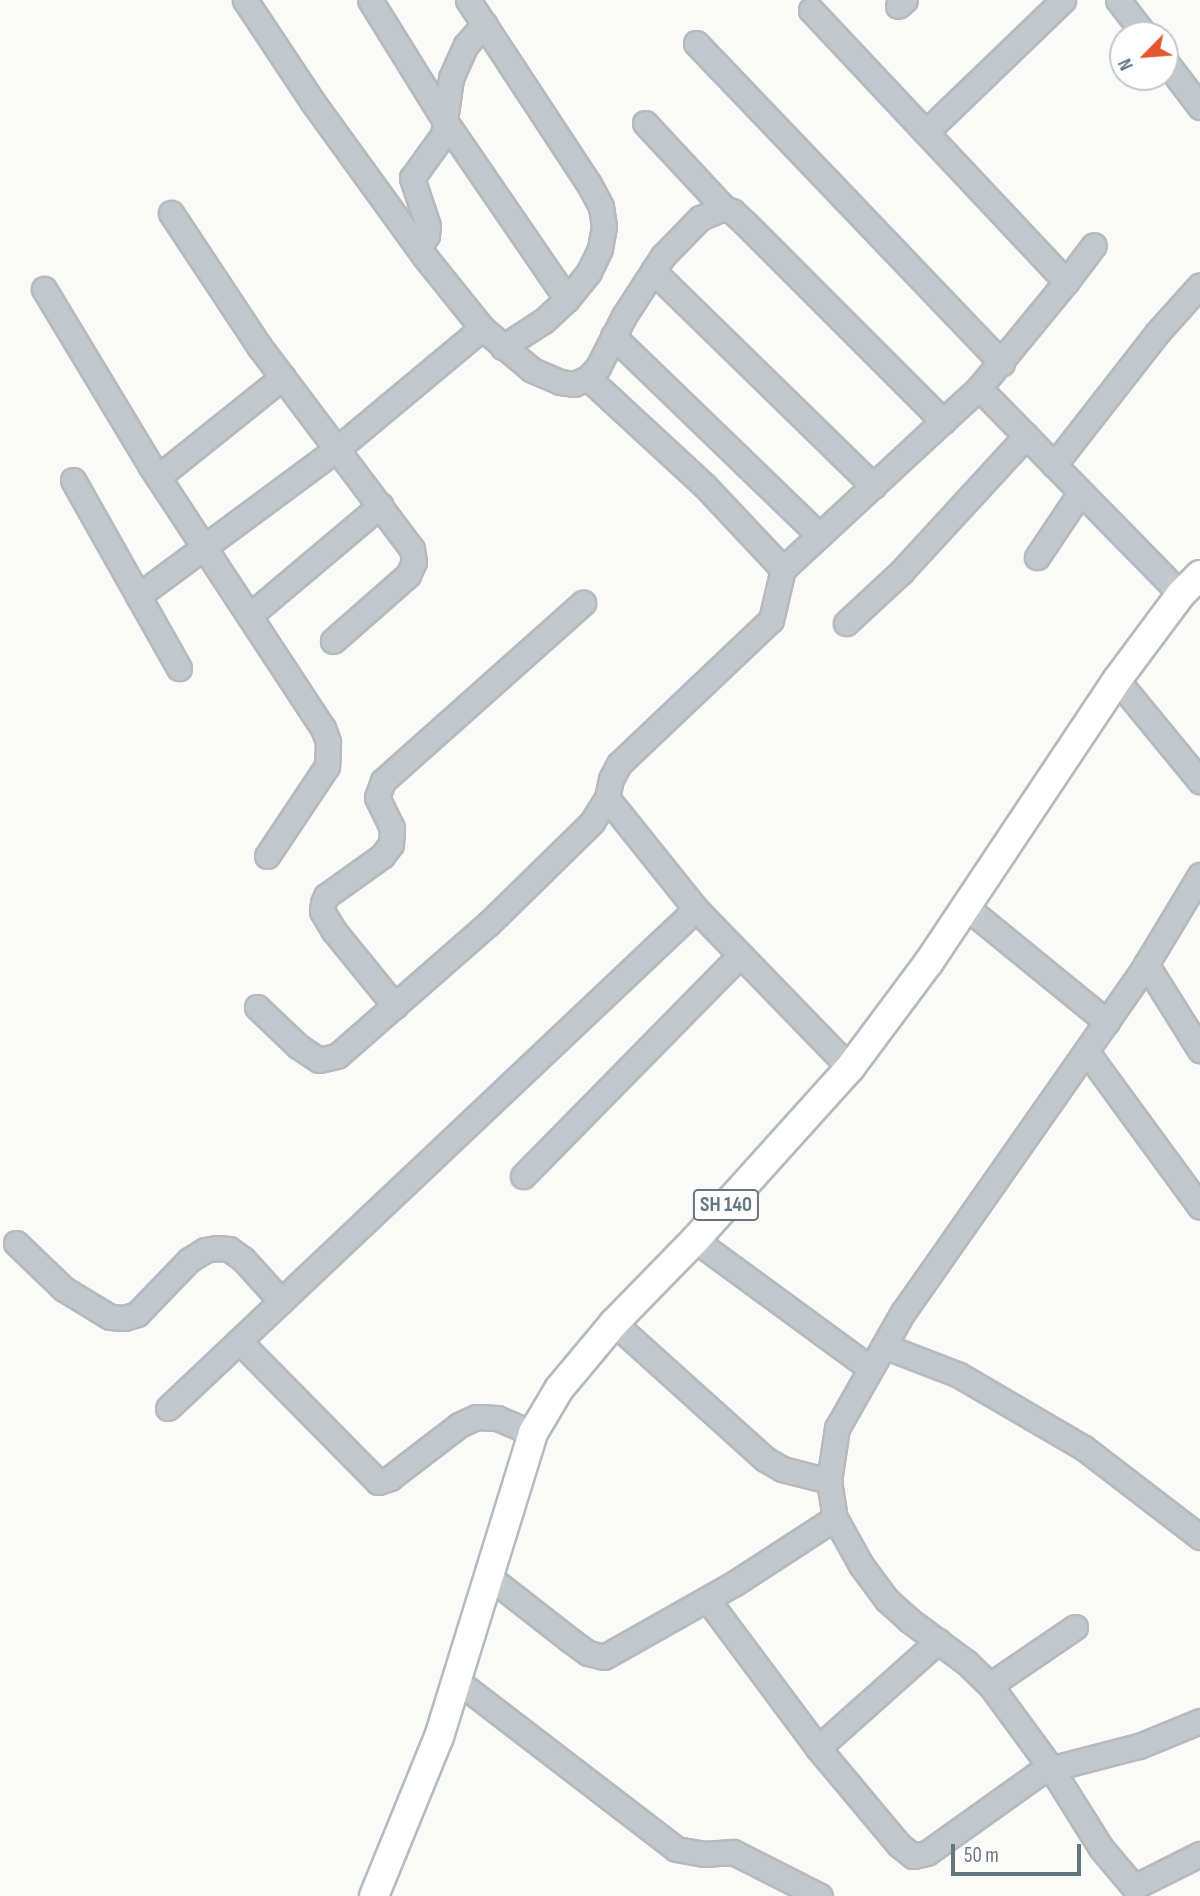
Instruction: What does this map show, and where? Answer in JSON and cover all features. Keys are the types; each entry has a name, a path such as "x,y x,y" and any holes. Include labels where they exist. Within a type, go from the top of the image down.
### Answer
{"main road":[{"name":"SH 140","path":"374,1896 439,1737 533,1433 559,1389 614,1323 695,1240 850,1068 966,907 1117,680 1190,584"}],"street":[{"path":"245,0 312,101 419,248 482,328 546,378 574,384 588,378 598,368 613,336 653,271 700,218 724,208"},
{"path":"369,0 445,121 567,299"},
{"path":"468,0 601,207 604,226 600,248 589,272 567,299 543,321 503,347"},
{"path":"926,132 1063,0"},
{"path":"1118,0 1134,21"},
{"path":"811,10 1066,282"},
{"path":"419,248 427,235 428,226 412,178 416,168 437,146 443,135 451,78 457,61 484,24"},
{"path":"696,43 1002,363"},
{"path":"1179,79 1200,107"},
{"path":"645,123 724,208 739,218 943,421"},
{"path":"171,213 283,377 412,549 413,569 333,641"},
{"path":"257,1007 320,1060 337,1056 488,923 592,822 607,798 611,779 619,764 753,640 771,620 783,569 979,388 1002,363 1094,245"},
{"path":"653,271 873,486"},
{"path":"1054,465 1157,333 1200,285"},
{"path":"44,289 158,477 323,729 330,750 327,766 267,856"},
{"path":"138,596 337,449 482,328"},
{"path":"613,336 819,535"},
{"path":"158,477 283,377"},
{"path":"588,378 705,486 783,569"},
{"path":"979,388 1080,493 1190,584"},
{"path":"846,623 901,572 1026,436"},
{"path":"73,480 179,668"},
{"path":"1037,557 1080,493"},
{"path":"249,617 381,505"},
{"path":"395,1006 330,925 322,911 323,902 326,896 382,856 391,844 392,828 377,797 383,781 452,716 583,603"},
{"path":"1117,680 1200,781"},
{"path":"607,798 696,909 850,1068"},
{"path":"1200,875 1146,964 953,1237 870,1368 837,1428 830,1482 835,1518 861,1564 887,1600 990,1685 1051,1768 1127,1891 1200,1854"},
{"path":"966,907 1107,1022"},
{"path":"168,1408 696,909"},
{"path":"523,1176 740,955"},
{"path":"1146,964 1200,1050"},
{"path":"1086,1051 1200,1207"},
{"path":"695,1240 870,1368"},
{"path":"16,1243 64,1289 110,1317 137,1314 189,1260 205,1250 217,1248 229,1250 243,1259 281,1301"},
{"path":"614,1323 765,1459 782,1469 830,1482"},
{"path":"239,1341 378,1482 390,1478 459,1425 476,1417 497,1418 533,1433"},
{"path":"884,1346 959,1374 1084,1448 1200,1537"},
{"path":"488,1576 570,1640 595,1656 604,1657 707,1599 835,1518"},
{"path":"707,1599 818,1748 899,1845 913,1856 927,1853 1034,1775 1051,1768 1129,1749 1200,1721"},
{"path":"990,1685 1074,1627"},
{"path":"818,1748 937,1641"},
{"path":"456,1680 676,1849 704,1854 733,1852 821,1896"}]}
